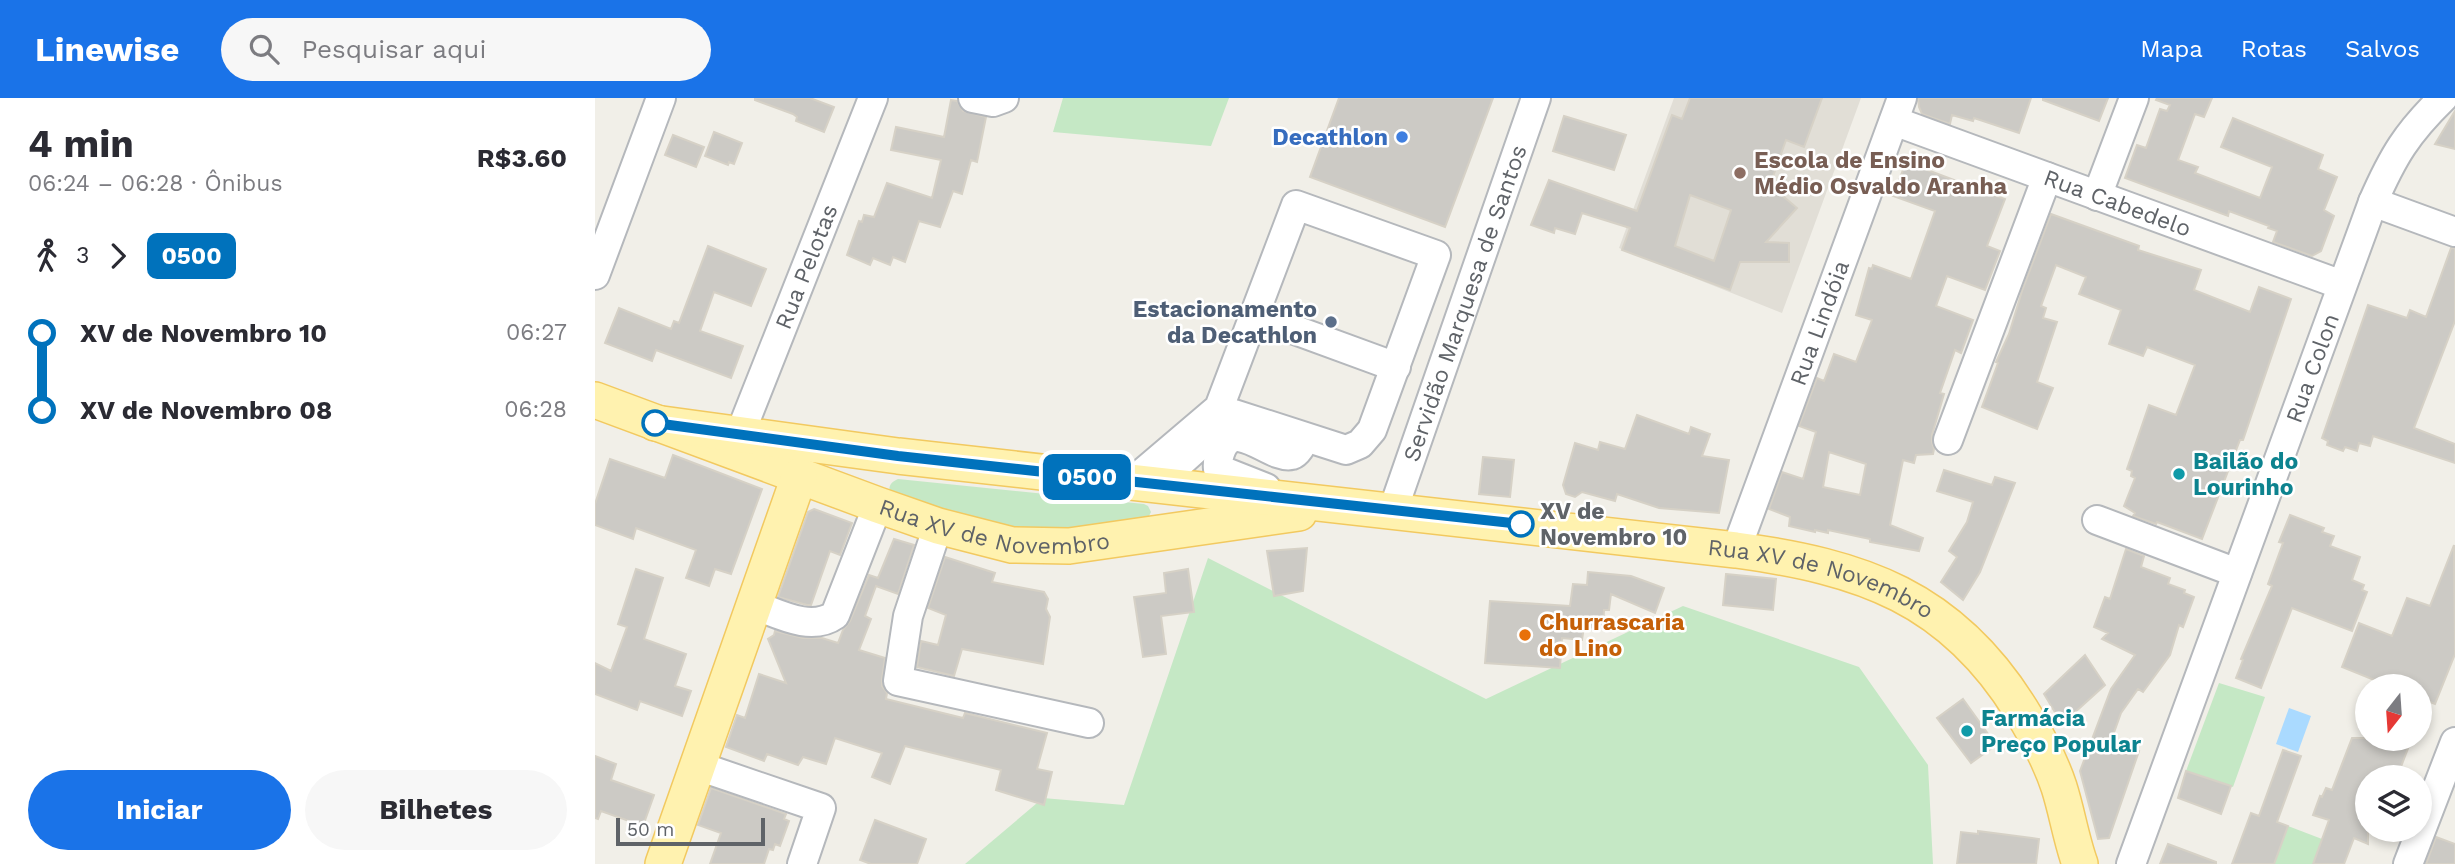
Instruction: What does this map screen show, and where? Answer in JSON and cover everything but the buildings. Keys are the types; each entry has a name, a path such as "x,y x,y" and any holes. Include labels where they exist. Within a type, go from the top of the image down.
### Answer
{"main road":[{"name":"Rua XV de Novembro","path":"595,400 938,526 1012,545 1069,547 1347,506"},
{"name":"Rua XV de Novembro","path":"655,423 898,456 1785,556 1853,573 1936,615 1961,635 1987,662 2031,727 2059,786 2075,857"},
{"path":"878,505 870,494 870,478 898,456"},
{"path":"663,864 799,477"},
{"path":"1131,537 1152,526 1161,514 1149,484"}],"street":[{"path":"595,275 661,98"},
{"name":"Rua Pelotas","path":"740,434 873,98"},
{"path":"973,98 993,102 1004,98"},
{"name":"Servidão Marquesa de Santos","path":"1393,510 1536,98"},
{"path":"2097,195 2134,98"},
{"name":"Rua Colon","path":"2134,859 2373,202 2391,162 2407,137 2443,98"},
{"name":"Rua Cabedelo","path":"1898,109 2047,177 2342,285"},
{"name":"Rua Lindóia","path":"1736,550 1898,109"},
{"path":"1948,440 2047,177"},
{"path":"2373,202 2455,232"},
{"path":"1296,205 1436,255 1372,430 1360,444 1346,450 1234,414 1174,468 1149,484 1219,408 1296,205"},
{"path":"1254,315 1396,366"},
{"path":"1294,500 1221,472 1217,462 1223,444 1234,438 1243,437 1290,456 1296,453 1305,438"},
{"path":"754,606 804,622 821,622 835,614 878,505"},
{"path":"2097,520 2237,573"},
{"path":"938,526 908,616 898,681 1089,723"},
{"path":"2408,864 2455,743"},
{"path":"698,766 821,808 802,864"}],"shaded area":[{"name":"Escola de Ensino Médio Osvaldo Aranha","path":"1674,98 1861,98 1782,313 1619,248"}],"green space":[{"path":"1063,98 1229,98 1211,146 1053,132"},
{"path":"898,479 1144,504 1151,512 1148,518 1026,539 890,494 891,485"},
{"path":"1208,558 1486,699 1683,606 1859,667 1928,765 1933,864 965,864 1043,798 1124,805"},
{"path":"2219,683 2265,697 2233,787 2186,771"},
{"path":"2288,826 2322,839 2313,864 2274,864"}],"water":[{"path":"2289,708 2311,716 2298,752 2276,744"}],"bus line":[{"name":"0500","path":"655,423 898,456 1521,524"}],"place":[{"name":"Decathlon","path":"1402,137"},
{"name":"Escola de Ensino Médio Osvaldo Aranha","path":"1740,173"},
{"name":"Estacionamento da Decathlon","path":"1331,322"},
{"name":"Bailão do Lourinho","path":"2179,474"},
{"name":"XV de Novembro 10","path":"1521,524"},
{"name":"Churrascaria do Lino","path":"1525,635"},
{"name":"Farmácia Preço Popular","path":"1967,731"}]}
